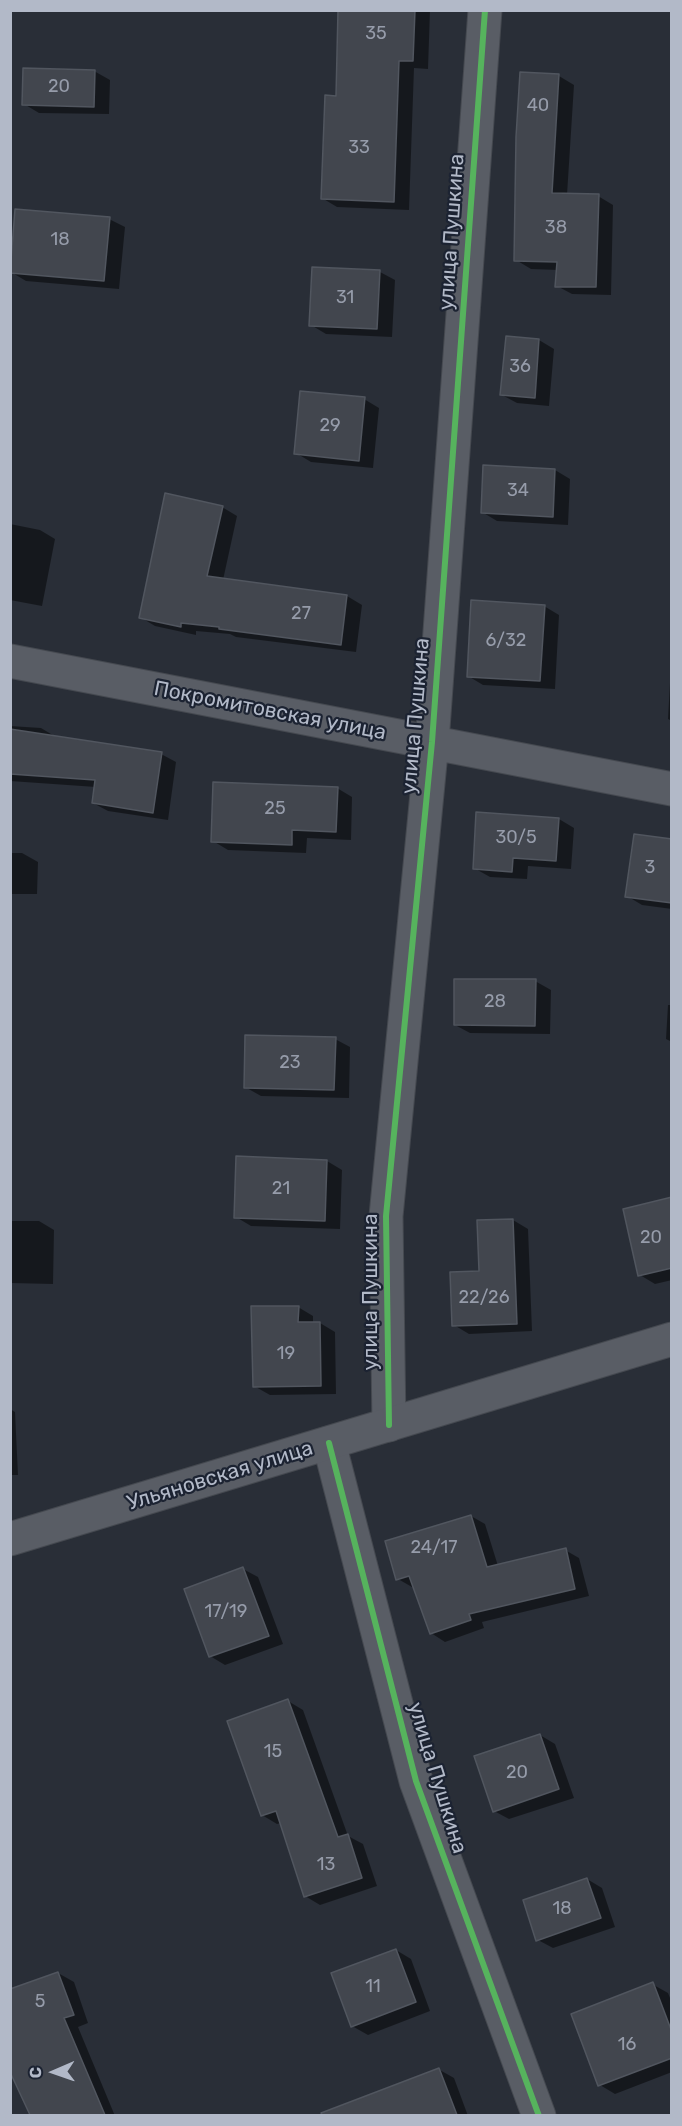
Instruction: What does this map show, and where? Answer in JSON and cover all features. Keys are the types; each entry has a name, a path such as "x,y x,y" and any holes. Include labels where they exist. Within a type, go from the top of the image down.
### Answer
{"street":[{"name":"улица Пушкина","path":"389,1425 386,1216 432,742 485,10"},
{"name":"Покромитовская улица","path":"10,662 672,789"},
{"name":"Ульяновская улица","path":"10,1539 672,1339"},
{"name":"улица Пушкина","path":"329,1443 416,1781 539,2115"}],"building":[{"path":"338,10 415,10 413,61 399,61 394,202 321,199 325,95 336,96"},
{"path":"23,68 95,70 94,107 22,105"},
{"path":"520,72 559,74 552,193 599,194 596,287 555,287 557,262 514,261 516,137"},
{"path":"15,209 110,217 104,281 10,273"},
{"path":"312,267 380,270 377,329 309,326"},
{"path":"506,336 539,339 535,398 500,395"},
{"path":"300,391 365,397 359,461 294,454"},
{"path":"483,465 555,469 553,517 481,513"},
{"path":"165,493 223,506 207,576 347,595 341,645 219,629 219,627 181,623 181,627 139,618"},
{"path":"471,600 545,605 540,681 467,677"},
{"path":"10,729 162,752 153,813 92,803 95,780 10,774"},
{"path":"213,782 338,787 336,832 292,830 292,845 211,842"},
{"path":"476,812 559,818 556,861 513,858 512,872 473,869"},
{"path":"634,834 672,839 672,903 625,897"},
{"path":"454,979 536,979 535,1026 454,1025"},
{"path":"245,1035 336,1037 334,1090 244,1088"},
{"path":"236,1156 327,1160 325,1221 234,1218"},
{"path":"672,1197 672,1268 638,1276 623,1209"},
{"path":"513,1219 517,1324 452,1326 450,1272 479,1271 477,1220"},
{"path":"251,1306 299,1306 298,1322 320,1322 321,1386 253,1387"},
{"path":"471,1515 487,1567 566,1548 575,1589 469,1614 471,1620 430,1634 409,1576 396,1580 385,1541"},
{"path":"243,1567 269,1636 209,1657 184,1589"},
{"path":"288,1699 338,1837 348,1834 362,1878 304,1897 276,1811 261,1816 227,1721"},
{"path":"540,1734 559,1789 493,1812 474,1756"},
{"path":"587,1878 601,1918 536,1941 523,1900"},
{"path":"396,1949 416,2002 351,2027 331,1973"},
{"path":"58,1972 74,2015 64,2018 105,2115 30,2115 10,2072 10,1989"},
{"path":"653,1982 672,2032 672,2058 598,2086 571,2014"},
{"path":"439,2068 457,2115 322,2115 321,2113"}],"cycle path":[{"path":"389,1425 386,1216 432,742 485,10"},
{"path":"329,1443 416,1781 539,2116"}]}
